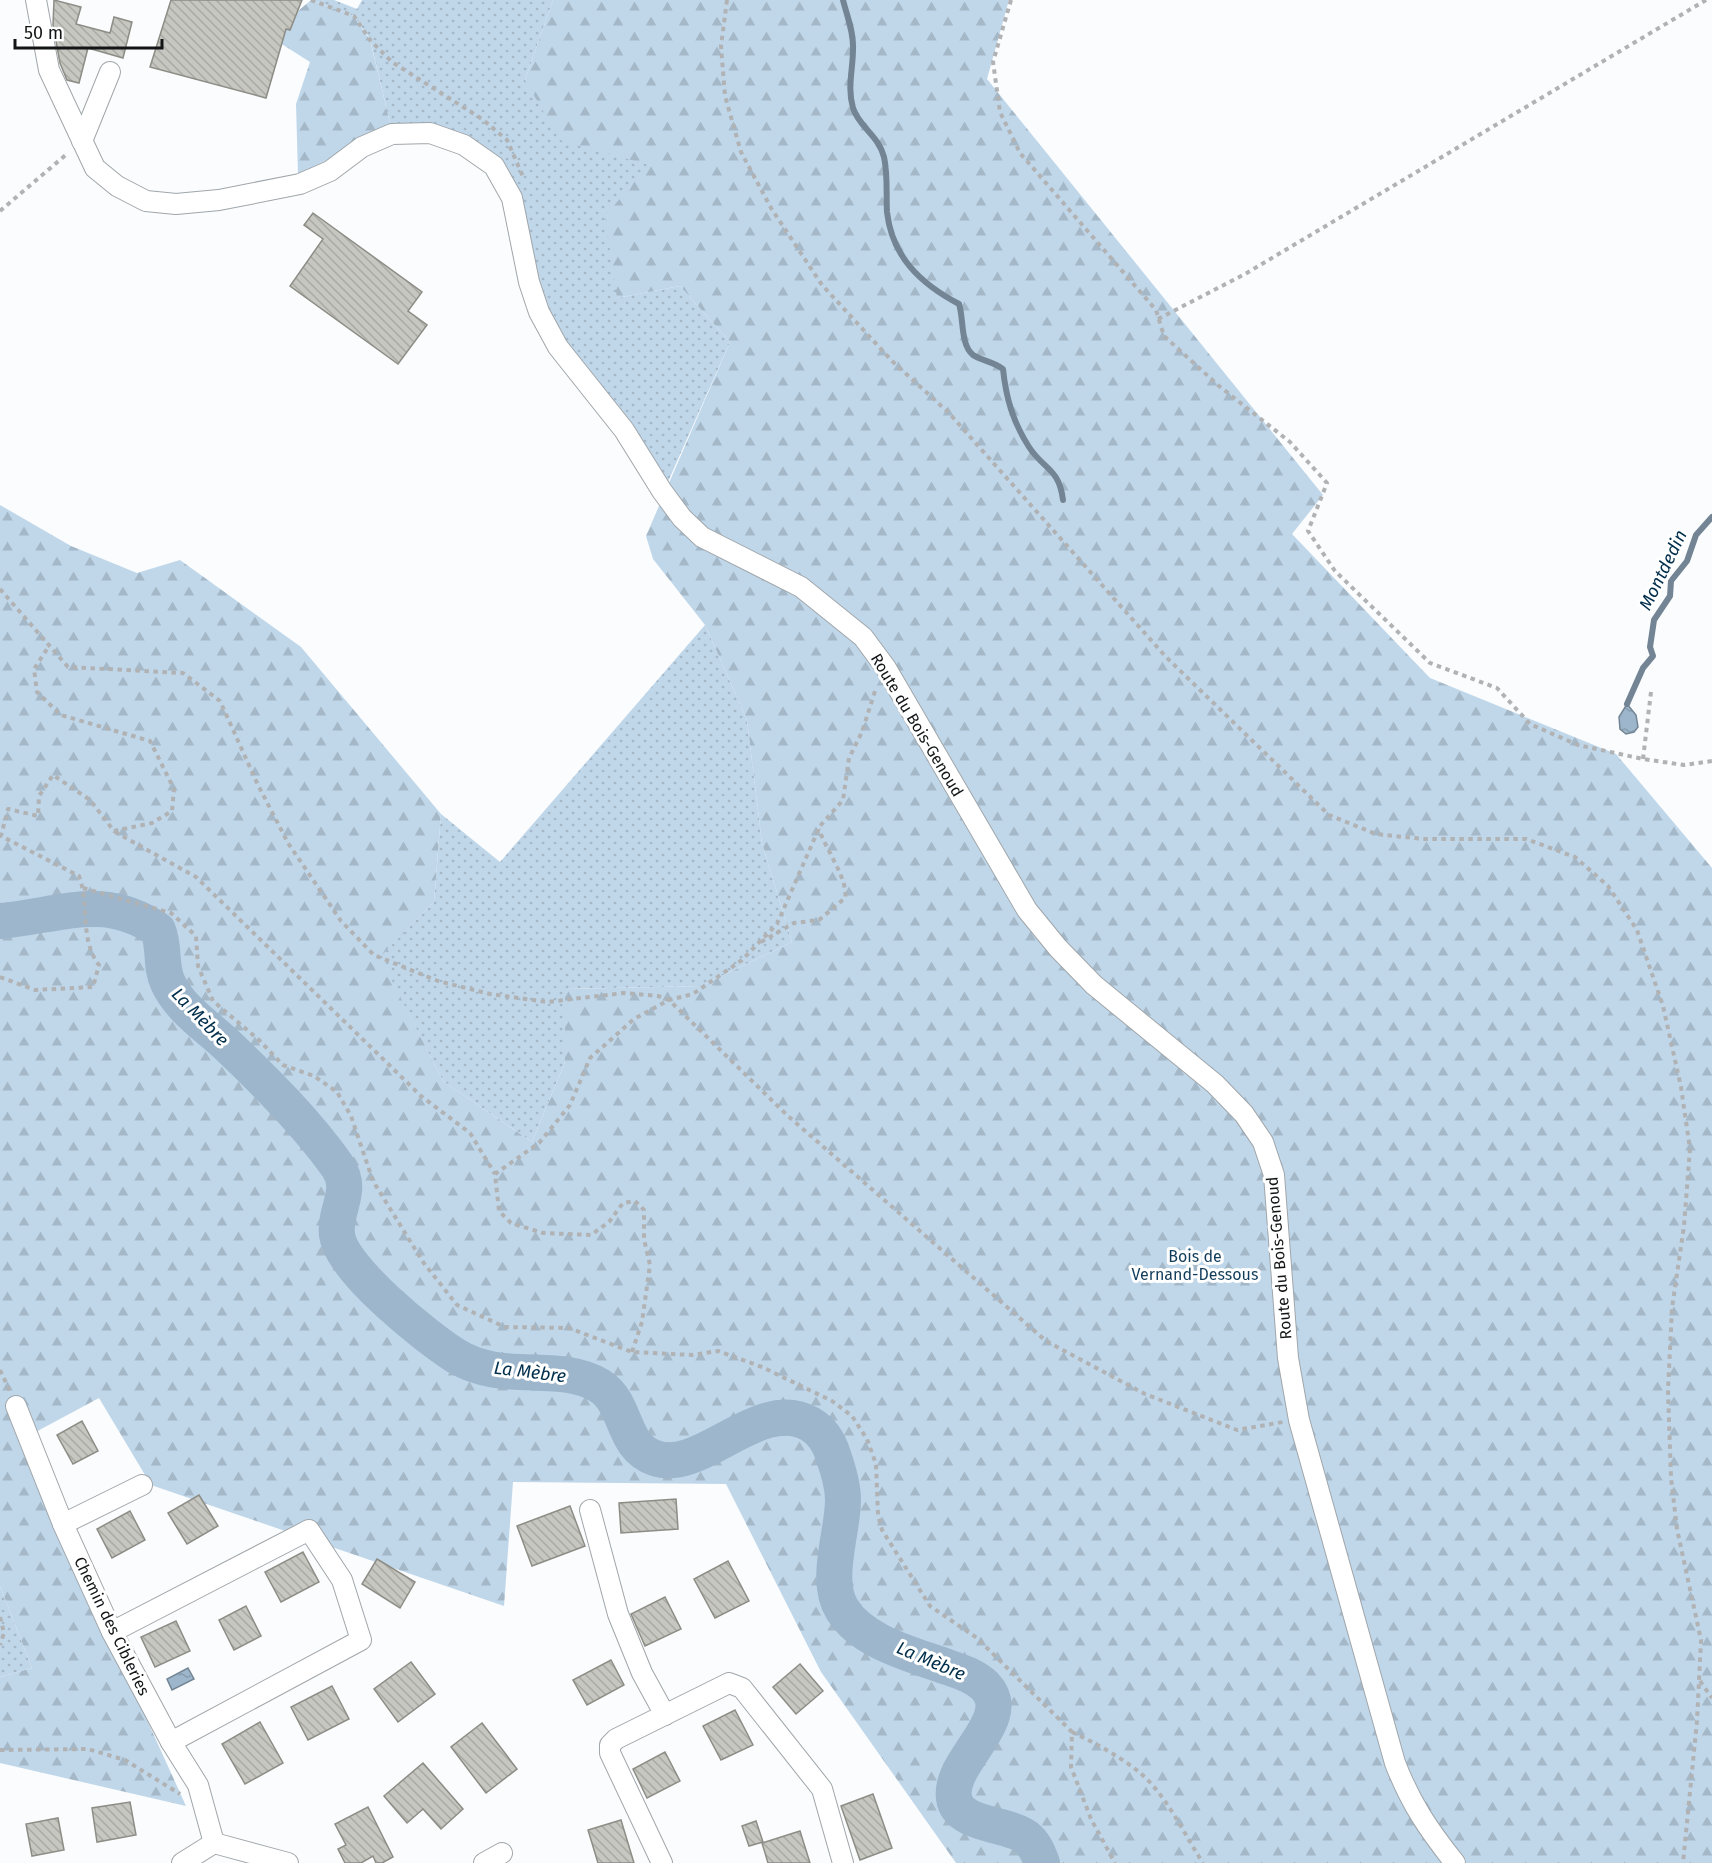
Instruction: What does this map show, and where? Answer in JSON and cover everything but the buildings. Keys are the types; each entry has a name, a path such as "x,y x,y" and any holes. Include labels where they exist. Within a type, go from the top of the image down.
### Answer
{"street":[{"name":"Route du Bois-Genoud","path":"36,0 49,70 95,168 117,186 146,201 176,204 219,200 300,184 330,171 362,147 393,134 430,133 464,145 494,166 512,198 529,282 539,312 558,347 624,430 662,492 682,518 702,537 769,569 818,599 863,637 886,668 1028,910 1058,948 1094,986 1215,1084 1244,1114 1263,1142 1274,1175 1288,1358 1299,1420 1395,1763 1409,1799 1455,1863"},
{"path":"82,141 110,72"},
{"name":"Chemin des Cibleries","path":"16,1406 63,1524 112,1632 171,1742 198,1785 214,1842"},
{"path":"63,1524 142,1485"},
{"path":"590,1510 618,1614 642,1673 665,1715"},
{"path":"112,1632 309,1530 342,1580 361,1640 171,1742"},
{"path":"662,1863 610,1753 610,1745 616,1739 729,1683 742,1688 822,1789 843,1863"},
{"path":"182,1863 214,1842 288,1863"},
{"path":"484,1863 502,1853"}],"path":[{"path":"311,0 354,16 370,39"},
{"path":"727,0 721,46 725,96 741,152 771,208 822,285 892,361 948,412 1166,657 1329,815 1376,834 1423,839 1526,839 1575,857 1608,886 1637,930 1663,1006 1681,1087 1690,1149 1684,1226 1672,1308 1668,1390 1671,1478 1677,1529 1701,1640 1700,1681 1683,1863"},
{"path":"1011,0 993,62 1000,112 1020,153 1156,310 1164,336 1219,386 1290,442 1328,483 1308,531 1335,571 1430,663 1497,688 1530,724 1578,745 1643,759 1684,765 1712,761"},
{"path":"1158,319 1245,274 1706,0"},
{"path":"0,211 82,141"},
{"path":"0,589 68,667 183,673 220,701 258,785 288,843 341,921 375,955 438,981 490,994 547,1002 624,993 657,996 669,1000 789,1116 1046,1341 1145,1394 1237,1430 1299,1420"},
{"path":"50,646 34,669 37,692 61,715 150,741 174,789 172,811 152,823 114,831"},
{"path":"495,1174 538,1143 570,1105 590,1058 634,1019 669,1000 693,994 742,960 777,924 819,829 843,800 849,758 862,732 870,700 886,668"},
{"path":"1643,759 1651,692"},
{"path":"0,977 36,990 93,987 99,965 90,953 88,927 84,919 83,888 79,876 1,836 8,809 38,816 39,796 53,775 90,800 114,831 196,877 421,1096 470,1133 495,1174 499,1211 512,1223 543,1233 591,1235 609,1222 623,1203 635,1201 644,1210 644,1239 650,1265 642,1322 632,1352"},
{"path":"757,944 794,923 819,920 845,898 844,881 823,843 819,829"},
{"path":"83,888 171,913 196,936 198,966 213,1001 259,1040 283,1065 314,1076 337,1092 351,1116 373,1181 423,1262 458,1305 505,1327 569,1328 632,1352 664,1355 718,1351 795,1381 852,1416 867,1439 876,1464 878,1515 882,1530 930,1606 977,1638 1072,1732 1096,1743 1141,1773 1161,1798 1203,1863"},
{"path":"0,1617 4,1633 0,1645"},
{"path":"1700,1681 1712,1698"},
{"path":"1072,1732 1071,1767 1091,1819 1115,1863"},
{"path":"0,1750 88,1749 125,1760 151,1774 206,1812"}],"green space":[{"path":"311,0 334,0 357,9 362,0 553,0 525,80 649,165 617,298 680,286 730,342 667,484 565,343 546,309 500,161 391,127 370,39 354,16"},
{"path":"311,0 354,16 370,40 391,127 298,175 296,104 310,62 280,43 286,29 290,30 298,11"},
{"name":"Bois de Vernand-Dessous","path":"553,0 1009,0 987,79 1323,495 1292,534 1430,678 1616,754 1712,868 1712,1863 956,1863 821,1672 726,1484 513,1482 504,1606 151,1485 99,1398 32,1434 49,1504 186,1806 0,1763 0,1677 32,1668 0,1586 0,505 71,546 137,573 180,560 301,647 441,814 434,902 380,957 443,1081 532,1142 565,1062 565,989 701,986 792,942 762,843 747,720 705,625 653,559 646,536 730,342 680,286 617,298 605,216 649,165 560,140 525,80"},
{"path":"705,625 747,720 762,843 792,942 701,986 565,989 565,1062 532,1142 443,1081 379,957 434,902 441,814 500,862"},
{"path":"0,1586 32,1668 0,1677"}],"water":[{"path":"1627,704 1636,715 1638,727 1634,732 1626,734 1620,729 1619,717"},
{"path":"188,1668 194,1679 172,1690 167,1679"}],"waterway":[{"path":"843,0 853,43 851,100 856,115 878,143 884,157 887,212 895,243 902,256 921,278 932,288 959,304 964,338 973,355 1003,369 1008,400 1019,428 1029,447 1058,481 1063,500"},
{"name":"Montdedin","path":"1627,704 1643,668 1653,656 1650,647 1654,620 1670,596 1671,581 1687,561 1696,535 1712,517"},
{"name":"La Mèbre","path":"0,921 81,909 100,909 138,918 158,930 166,977 179,1001 271,1088 300,1119 338,1167 344,1184 344,1192 338,1217 337,1235 342,1249 353,1266 406,1318 456,1356 474,1365 493,1369 567,1375 600,1386 616,1403 636,1445 655,1458 673,1460 691,1456 751,1426 771,1419 791,1418 810,1424 818,1430 831,1450 842,1489 842,1513 834,1570 837,1597 842,1609 862,1631 876,1639 906,1653 964,1673 985,1686 993,1699 993,1712 988,1726 961,1770 955,1784 954,1798 964,1814 985,1823 1018,1832 1026,1837 1038,1852 1042,1863"}]}
